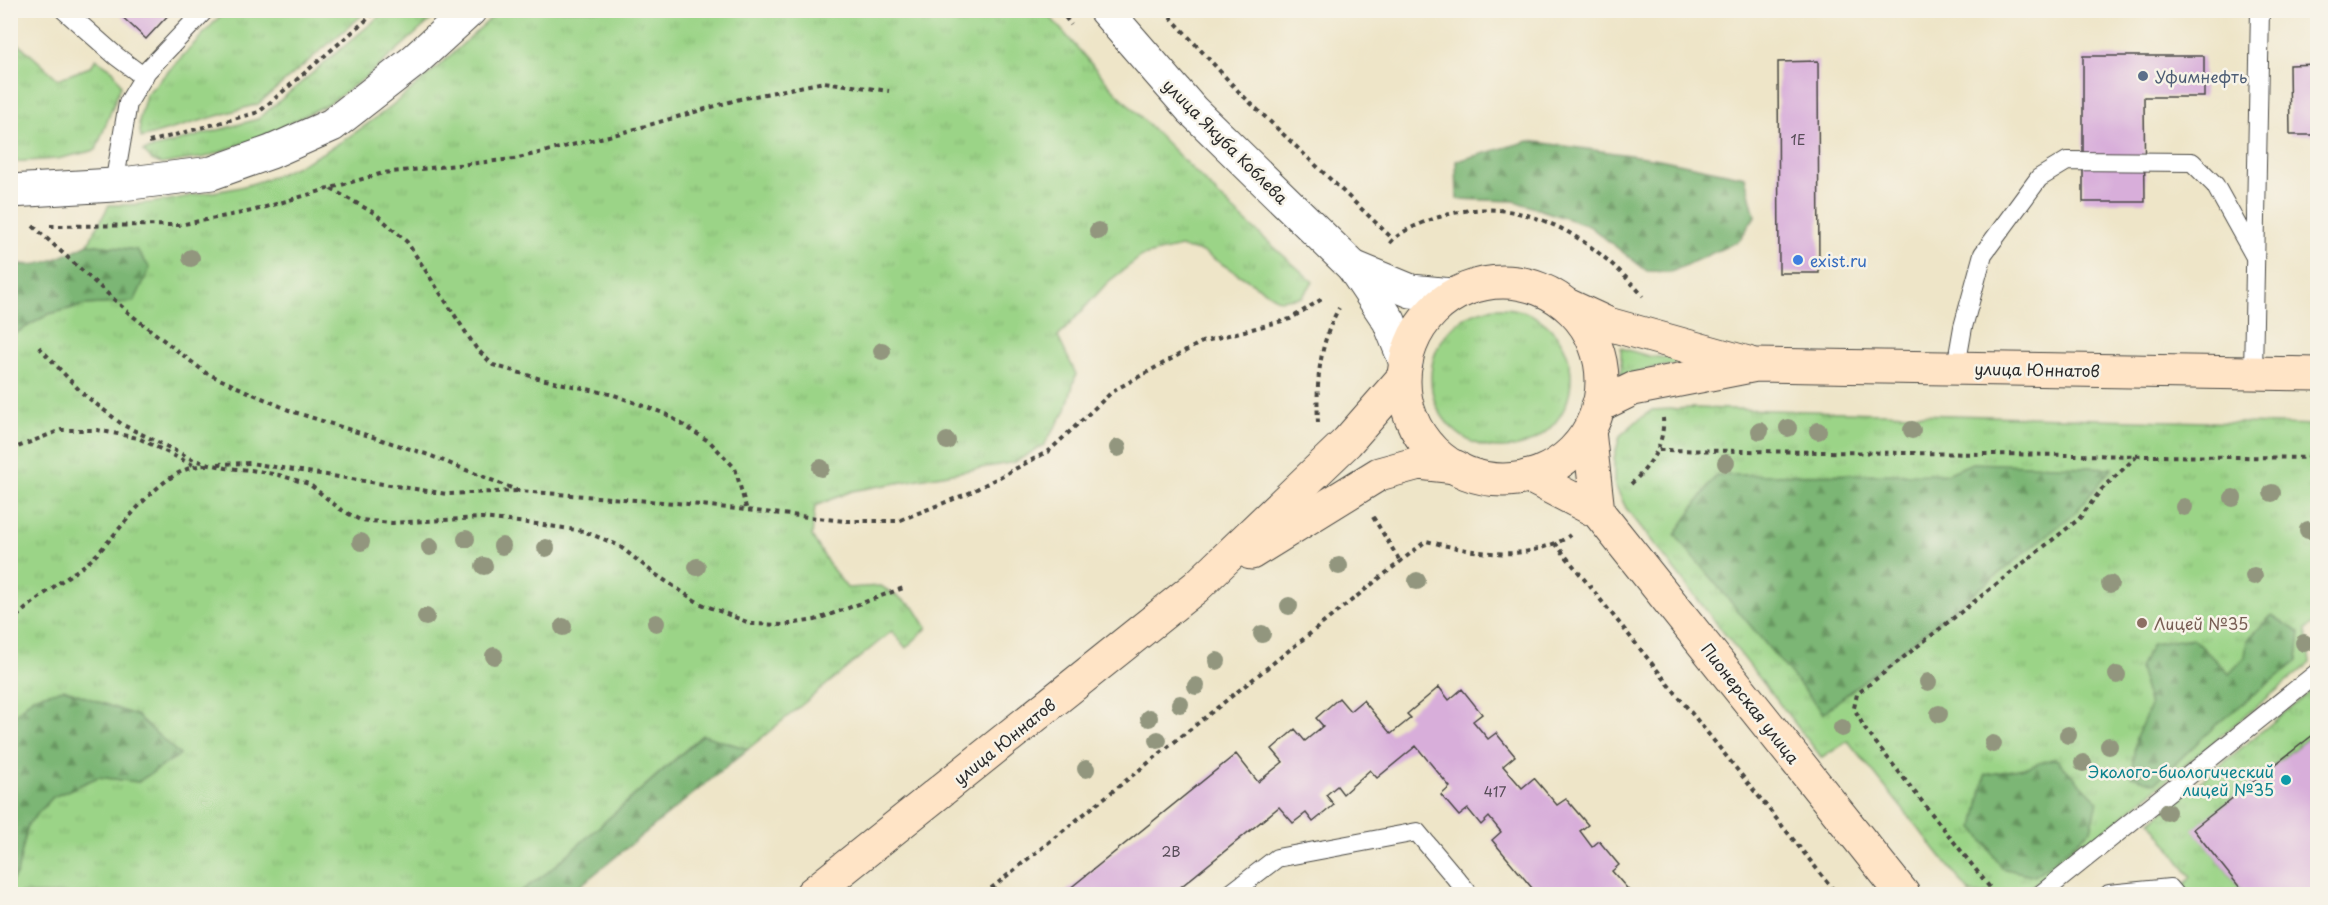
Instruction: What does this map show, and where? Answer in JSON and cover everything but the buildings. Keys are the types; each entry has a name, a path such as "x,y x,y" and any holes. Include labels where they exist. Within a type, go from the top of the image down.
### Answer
{"main road":[{"path":"1593,419 1568,456 1540,473 1508,480 1476,476 1447,463 1422,440 1407,410 1405,370 1409,345 1426,316 1451,295 1482,283 1515,282 1547,292 1574,311 1592,338 1601,369 1593,419 1598,512"},
{"name":"улица Юннатов","path":"1563,304 1608,324 1756,365"},
{"name":"улица Юннатов","path":"1593,419 1633,389 1756,365 2318,374"},
{"name":"улица Юннатов","path":"812,894 1196,587 1347,442 1405,370"},
{"name":"улица Юннатов","path":"1196,587 1379,474 1419,463 1455,467"},
{"name":"Пионерская улица","path":"1529,476 1598,512 1903,894"}],"street":[{"path":"10,191 114,184 212,173 271,152 332,124 414,61 470,10"},
{"name":"улица Якуба Коблева","path":"1105,10 1192,110 1353,267 1389,321 1405,370"},
{"name":"улица Якуба Коблева","path":"1353,267 1411,291 1451,295"}],"lane":[{"path":"64,10 116,56 144,76"},
{"path":"114,184 128,103 144,76 205,10"},
{"path":"2253,373 2260,10"},
{"path":"1956,367 1963,327 1983,254 2039,178 2067,161 2192,162 2216,185 2255,257"},
{"path":"2041,894 2318,672"},
{"path":"1230,894 1277,858 1417,832 1469,894"},
{"path":"2109,894 2170,888 2175,894"}],"path":[{"path":"121,149 259,112 378,10"},
{"path":"1164,10 1239,92 1393,239 1418,225 1445,215 1484,209 1527,213 1559,226 1592,248 1625,274 1647,301"},
{"path":"22,226 179,225 252,211 383,173 514,159 621,133 740,99 824,82 889,91"},
{"path":"330,188 376,214 407,242 476,348 494,365 540,379 614,395 666,414 710,442 735,468 747,511"},
{"path":"33,226 130,314 206,373 291,411 426,454 519,491"},
{"path":"10,450 61,430 97,430 138,438 194,465 250,463 447,494 519,491 701,505 844,521 898,521 969,493 1049,451 1113,391 1202,342 1290,319 1322,299"},
{"path":"39,347 82,393 123,425 194,460 279,475 309,484 340,509 360,520 392,522 482,518 584,531 618,545 699,603 752,624 783,625 815,620 906,587"},
{"path":"1659,450 2318,458"},
{"path":"1995,894 1865,729 1854,708 1857,694 2079,519 2101,490 2136,456"},
{"path":"10,623 56,585 93,559 120,526 158,487 194,465"},
{"path":"984,894 1426,541 1463,550 1503,555 1534,551 1565,539 1633,483"},
{"path":"1555,543 1837,894"}],"green space":[{"path":"500,10 1045,11 1115,91 1235,212 1313,282 1302,297 1279,300 1203,252 1180,247 1142,256 1108,282 1058,337 1076,374 1066,410 1044,445 1015,462 852,491 815,506 812,536 828,563 847,588 881,586 914,607 927,628 906,648 892,631 748,749 702,735 548,872 517,894 11,894 11,882 17,873 28,824 53,797 98,777 138,782 33,697 11,719 10,336 49,314 84,305 134,302 137,251 88,244 109,205 152,203 228,190 285,172 352,135 383,112"},
{"path":"225,11 367,11 258,104 141,138 139,121 146,95"},
{"path":"386,11 441,11 370,74 330,103 261,137 206,157 161,164 152,160 143,151 258,119"},
{"path":"10,36 58,79 90,67 96,59 113,70 121,85 96,150 57,159 11,162"},
{"path":"1529,141 1659,159 1745,177 1755,216 1739,241 1671,272 1647,271 1589,226 1514,201 1457,199 1456,161"},
{"path":"88,244 137,250 150,268 134,302 84,305 49,314 11,336 11,262 31,265 50,261"},
{"path":"1501,308 1528,313 1551,328 1566,351 1571,378 1566,405 1551,428 1528,443 1501,448 1474,443 1451,428 1436,405 1431,378 1436,351 1451,328 1474,313"},
{"path":"1621,348 1648,356 1696,361 1621,376"},
{"path":"1693,408 2317,425 2318,619 2306,630 2310,663 2075,855 2020,894 1969,894 1848,741 1822,758 1626,508 1614,483 1614,458 1620,436 1652,410"},
{"path":"1972,463 2112,468 2075,513 1823,713 1675,535 1716,475 1947,474"},
{"path":"2272,615 2300,633 2297,661 2217,724 2155,783 2131,776 2136,737 2150,706 2139,668 2152,644 2193,638 2229,674 2245,657 2247,640"},
{"path":"2317,686 2317,731 2194,829 2245,894 2187,894 2182,887 2191,877 2151,822"},
{"path":"64,689 137,716 180,755 138,782 98,777 53,797 28,824 17,873 11,882 11,719 33,697"},
{"path":"703,735 748,749 570,894 517,894 548,872"},
{"path":"2055,758 2098,801 2091,830 2035,876 2002,868 1974,828 1985,775 2024,768"}],"place":[{"name":"Уфимнефть","path":"2143,76"},
{"name":"exist.ru","path":"1798,260"},
{"name":"Лицей №35","path":"2142,623"},
{"name":"Эколого-биологический лицей №35","path":"2286,780"}]}
